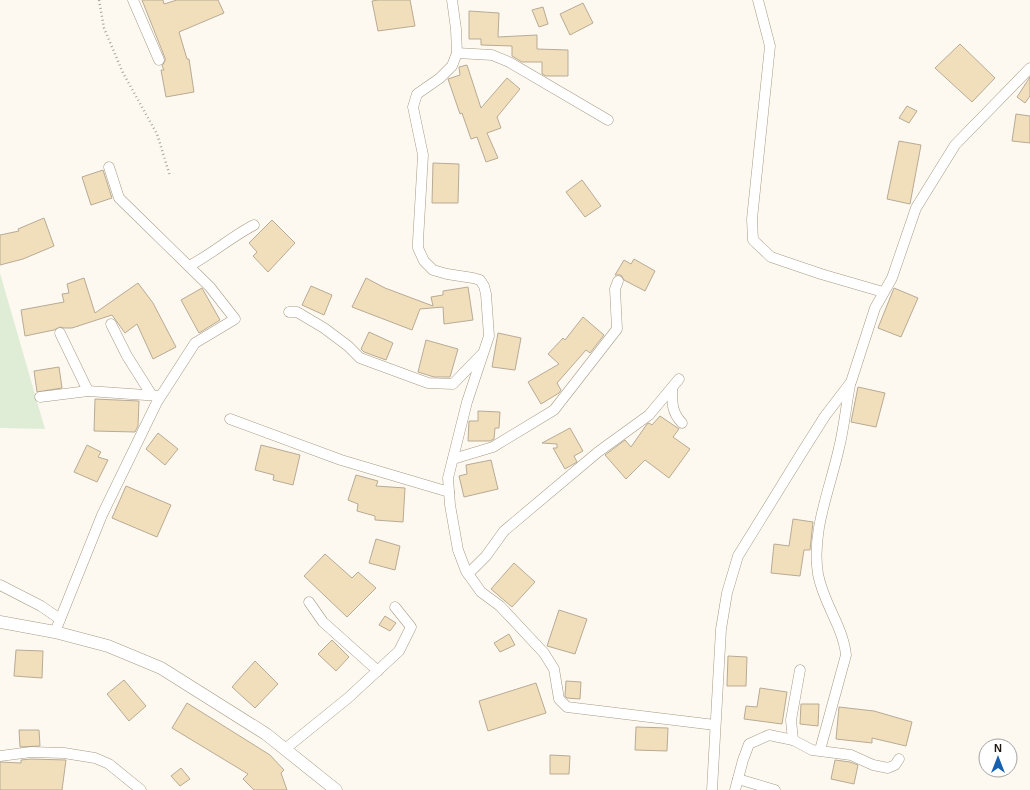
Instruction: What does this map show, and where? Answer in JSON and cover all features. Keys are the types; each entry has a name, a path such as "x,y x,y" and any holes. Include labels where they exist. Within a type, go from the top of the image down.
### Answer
{"street":[{"path":"133,0 159,60"},
{"path":"452,0 456,28 457,53 452,66 448,71 421,90 414,99 414,115 423,155 418,248 424,261 433,270 480,280 484,286 489,336 466,402 448,478 458,550 468,574 481,592 500,606 544,653 554,669 559,700 567,707 715,725"},
{"path":"758,0 770,46 752,219 753,240 771,257 821,274 883,292"},
{"path":"457,53 492,55 508,62 608,120"},
{"path":"820,750 846,655 845,641 826,602 821,587 816,558 822,514 839,449 850,382 874,308 892,278 916,208 955,146 1030,68"},
{"path":"55,632 102,514 155,395 195,343 235,319 210,287 119,198 109,167"},
{"path":"189,266 221,248 235,235 254,225"},
{"path":"453,459 493,447 554,410 620,326 615,289 618,281"},
{"path":"289,312 296,312 324,328 348,346 360,358 428,383 453,384 482,354"},
{"path":"111,324 127,356 155,395"},
{"path":"60,333 88,391"},
{"path":"468,574 486,556 504,531 598,452 649,415 679,379"},
{"path":"712,790 721,629 727,593 738,556 800,454 850,382"},
{"path":"672,389 672,408 676,417 682,423"},
{"path":"40,397 88,391 155,395"},
{"path":"230,419 341,460 449,492"},
{"path":"0,585 41,606 60,619"},
{"path":"310,602 327,626 378,671"},
{"path":"285,749 348,698 399,651 411,627 395,607"},
{"path":"0,622 55,632 108,646 161,668 266,734 336,790"},
{"path":"792,740 791,720 800,670"},
{"path":"735,790 749,744 769,735 792,740 812,750 820,750 851,756 873,765 888,768 895,765 899,759"},
{"path":"0,756 31,752 64,753 95,758 109,764 141,790"},
{"path":"738,779 775,790"}],"path":[{"path":"99,0 104,28 123,74 157,134 170,176"}],"green space":[{"path":"0,273 45,429 0,428"}],"building":[{"path":"142,0 163,0 164,4 177,0 218,0 224,13 179,32 187,59 189,59 194,92 166,97 161,70 164,70 162,66 165,58"},
{"path":"410,0 415,26 378,31 372,1"},
{"path":"583,3 593,23 570,35 560,14"},
{"path":"543,7 548,24 539,27 532,10"},
{"path":"469,11 499,13 498,37 537,35 537,49 568,50 568,76 546,76 542,74 542,62 522,62 512,56 512,46 481,45 481,39 469,39"},
{"path":"960,44 995,78 972,102 935,68"},
{"path":"467,65 481,108 507,78 520,89 497,117 501,128 487,133 498,158 486,162 477,137 471,139 462,113 460,114 448,79 460,75 459,67"},
{"path":"1030,77 1030,96 1025,103 1017,97"},
{"path":"907,106 917,111 909,123 899,118"},
{"path":"1016,114 1030,116 1030,143 1012,141"},
{"path":"899,141 921,145 910,204 887,199"},
{"path":"433,163 459,164 458,203 432,203"},
{"path":"103,170 112,198 91,205 82,177"},
{"path":"582,180 601,206 585,217 566,192"},
{"path":"44,218 54,246 23,259 0,265 0,235 19,231 18,229"},
{"path":"272,220 295,243 268,272 253,256 257,252 249,243"},
{"path":"634,259 655,271 645,291 624,280 621,275 615,275 624,260 631,264"},
{"path":"84,278 95,313 138,283 153,303 176,347 153,359 137,324 125,333 112,315 72,328 60,327 54,330 25,336 21,310 64,302 62,294 69,293 67,284"},
{"path":"366,278 385,288 433,306 431,297 443,295 443,291 468,287 473,320 444,324 443,307 420,309 412,330 352,307"},
{"path":"311,286 332,295 324,315 302,305"},
{"path":"202,288 220,320 199,333 181,300"},
{"path":"894,288 918,298 901,337 878,328"},
{"path":"583,317 604,335 590,353 586,350 557,383 561,390 559,393 541,404 528,382 559,364 548,354 563,338 565,340"},
{"path":"369,332 393,343 386,360 364,352 361,349"},
{"path":"498,333 521,338 515,370 492,367"},
{"path":"426,340 458,349 450,377 434,377 418,372"},
{"path":"59,367 62,388 37,392 34,371"},
{"path":"858,387 885,393 876,427 851,422"},
{"path":"95,399 139,401 138,426 135,432 94,431"},
{"path":"478,411 500,412 499,428 495,428 494,439 490,441 468,441 469,421 478,421"},
{"path":"660,416 679,429 673,437 690,449 669,478 645,460 626,479 605,455 625,440 631,447 647,424 649,423 652,425"},
{"path":"570,428 583,451 574,456 577,462 565,469 553,448 557,448 557,444 542,443"},
{"path":"158,433 178,449 165,465 146,449"},
{"path":"87,445 101,452 98,457 108,460 97,482 74,472"},
{"path":"261,445 300,455 293,485 273,480 274,475 255,470"},
{"path":"491,460 498,489 464,497 459,476 467,474 466,465"},
{"path":"356,475 378,481 376,486 405,488 403,522 375,520 375,516 357,511 358,504 348,500"},
{"path":"126,486 171,505 157,537 112,518"},
{"path":"793,519 813,522 810,550 804,550 800,576 771,573 774,544 789,546"},
{"path":"376,539 400,546 395,570 369,563"},
{"path":"325,554 352,578 358,572 376,588 347,617 304,576"},
{"path":"514,563 535,582 512,607 491,589"},
{"path":"559,610 587,619 575,654 547,646"},
{"path":"385,616 396,623 390,631 379,625"},
{"path":"509,634 515,645 500,652 494,643"},
{"path":"332,640 349,657 336,671 318,654"},
{"path":"16,650 43,651 42,678 14,676"},
{"path":"728,656 747,657 746,686 727,686"},
{"path":"255,661 278,684 255,708 232,687"},
{"path":"124,680 146,706 129,721 107,694"},
{"path":"566,681 581,682 580,699 567,698 565,696"},
{"path":"536,683 546,713 488,731 479,701"},
{"path":"760,688 787,692 782,724 744,719 746,706 757,707"},
{"path":"187,703 270,755 284,770 281,773 287,790 254,790 243,779 248,774 172,728"},
{"path":"801,704 819,704 818,726 800,724"},
{"path":"839,707 874,711 912,722 906,746 872,738 872,743 836,739"},
{"path":"636,727 668,728 667,751 635,750"},
{"path":"19,730 39,730 40,746 20,747"},
{"path":"550,755 570,756 569,774 550,774"},
{"path":"21,760 66,760 62,790 0,790 0,762 21,763"},
{"path":"835,760 850,762 858,765 854,784 831,779"},
{"path":"181,768 190,779 180,786 171,776"}]}
